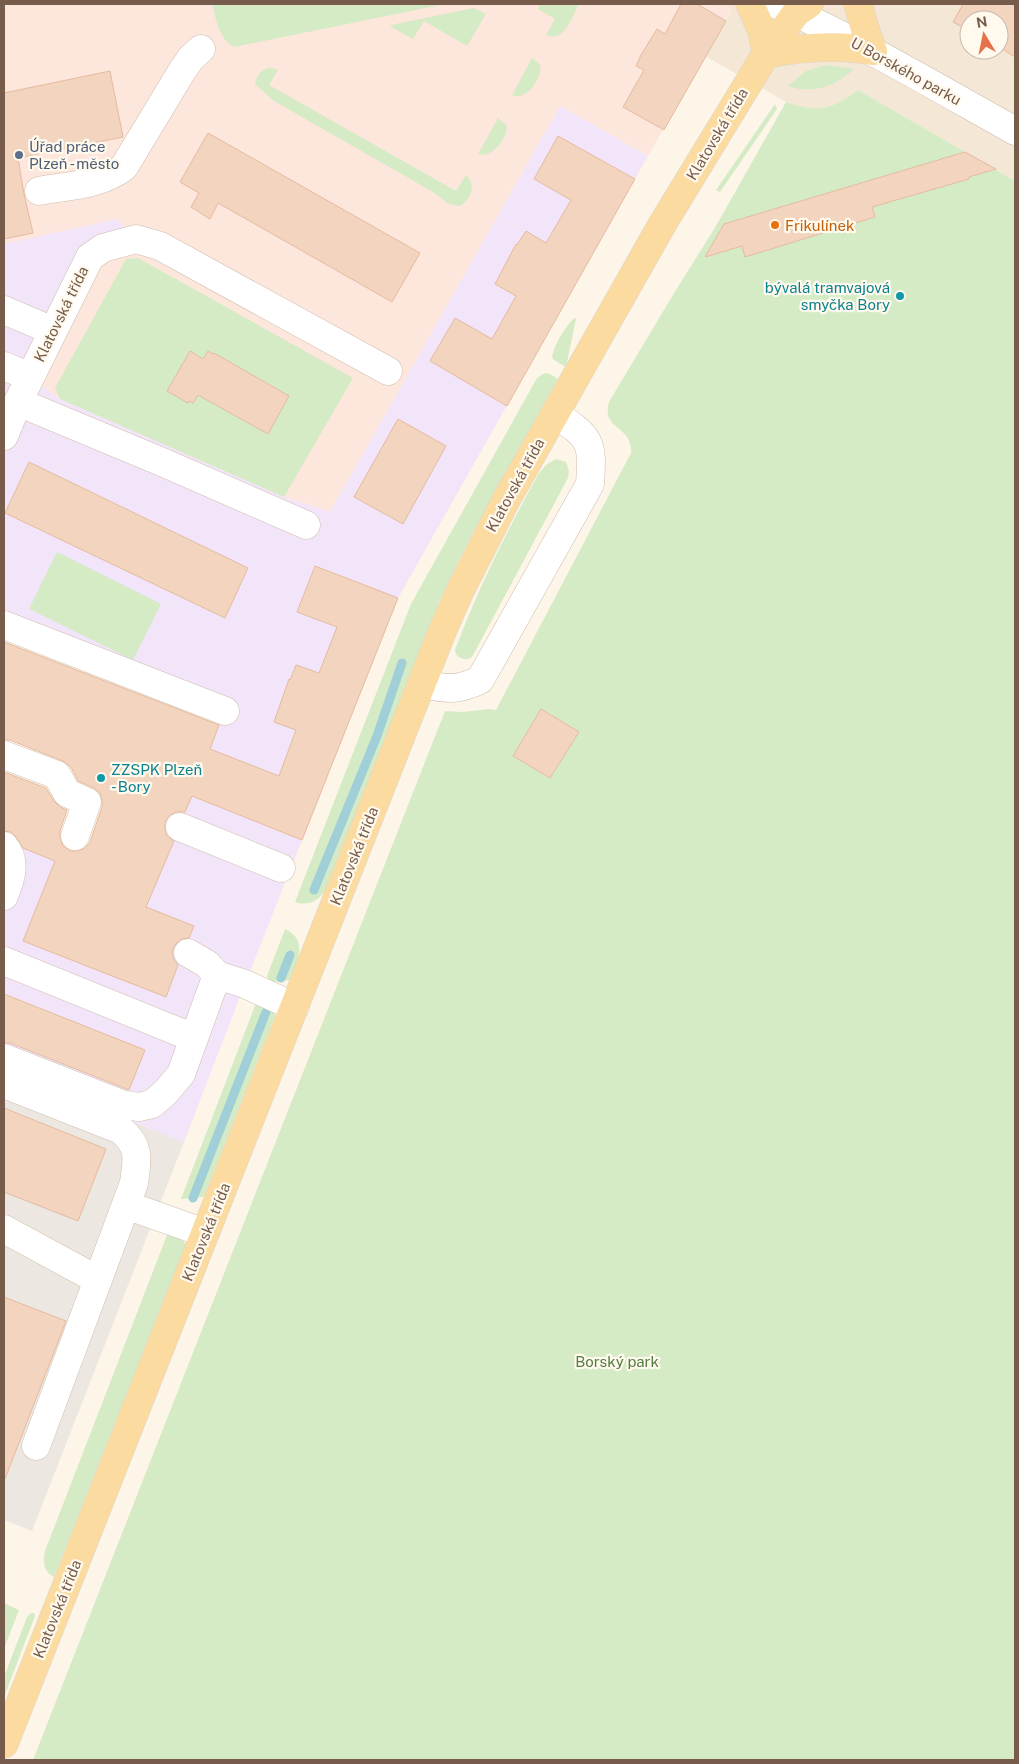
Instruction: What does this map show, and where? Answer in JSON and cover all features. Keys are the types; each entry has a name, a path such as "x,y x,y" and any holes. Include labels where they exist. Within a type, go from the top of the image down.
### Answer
{"main road":[{"path":"750,4 762,30 766,54 812,47 835,47 873,52 858,4"},
{"name":"Klatovská třída","path":"4,1744 442,632 468,574 506,500 663,223 795,6"}],"street":[{"name":"U Borského parku","path":"795,6 816,21 1015,131"},
{"path":"40,192 102,179 114,175 124,167 182,71 201,48"},
{"name":"Klatovská třída","path":"4,436 30,377 90,257 104,248 136,239 160,246 388,371"},
{"path":"4,310 53,331"},
{"path":"4,366 30,377"},
{"path":"18,402 306,525"},
{"path":"422,684 446,689 463,688 480,680 590,484 591,463 589,444 578,429 555,414"},
{"path":"4,625 225,711"},
{"path":"4,755 57,775 67,793 87,802 75,836"},
{"path":"180,827 281,868"},
{"path":"4,846 8,851 12,865 10,880 4,896"},
{"path":"188,953 207,964 217,975 245,984 295,1007"},
{"path":"4,961 194,1038"},
{"path":"4,1058 124,1105 139,1107 152,1104 165,1093 181,1074 217,975"},
{"path":"4,1084 121,1130 131,1138 136,1148 137,1161 134,1183 36,1446"},
{"path":"126,1205 205,1233"},
{"path":"4,1229 98,1280"}],"shaded area":[{"path":"4,4 724,4 732,9 648,156 560,106 330,512 284,497 60,399 30,377 34,238 4,244"},
{"path":"724,4 1015,4 1015,181 858,90 842,102 824,108 804,108 786,102 705,56 732,10"},
{"path":"560,106 648,156 398,598 184,1142 4,1071 4,840 150,898 225,711 4,625 4,244 117,219 136,239 103,248 30,377 60,399 284,497 330,512"},
{"path":"4,1071 184,1142 32,1531 4,1520"}],"green space":[{"path":"212,4 445,4 234,47 222,34"},
{"path":"540,4 579,4 563,32 552,36 546,35 555,19 538,9"},
{"path":"474,8 486,14 467,46 424,21 413,39 391,27 391,25"},
{"path":"532,58 540,64 539,75 533,87 523,95 512,95"},
{"path":"826,65 854,69 839,80 823,87 806,90 788,86 806,71"},
{"path":"267,68 278,70 269,85 456,191 466,175 472,187 470,196 460,206 449,204 433,192 274,101 255,84 259,74"},
{"name":"Borský park","path":"858,90 1015,181 1015,1760 33,1760 445,711 496,710 631,453 627,437 609,418 609,402 716,226 786,102 807,108 824,108 840,102"},
{"path":"775,104 777,109 720,192 716,190"},
{"path":"498,118 507,126 502,142 488,154 478,154"},
{"path":"138,258 353,378 284,497 60,399 55,388 126,259"},
{"path":"574,318 576,319 566,367 552,357 560,336"},
{"path":"546,373 558,379 482,516 440,600 325,891 312,902 304,904 295,902 411,604 537,378"},
{"path":"556,459 566,462 569,471 568,478 472,657 468,659 461,658 456,654 455,650 473,604 494,560 539,473 546,465"},
{"path":"57,552 161,604 133,660 29,609"},
{"path":"285,929 297,939 299,945 298,959 290,980 269,981 267,976"},
{"path":"256,1003 273,1008 275,1016 204,1197 181,1199"},
{"path":"169,1230 186,1244 54,1577 46,1569 45,1551"},
{"path":"4,1603 19,1610 4,1649"},
{"path":"34,1613 35,1616 4,1697 4,1677 27,1617"}],"building":[{"path":"681,4 697,4 726,21 664,130 623,107 644,70 636,66 641,55 657,29 665,34"},
{"path":"963,4 1015,4 1015,57 1009,53 1009,10 960,10"},
{"path":"959,11 959,25 953,22"},
{"name":"Úřad práce Plzeň - město","path":"110,71 123,137 18,158 33,233 4,239 4,93"},
{"path":"208,133 420,253 392,302 218,203 210,219 191,207 199,193 180,182"},
{"path":"558,136 635,179 507,406 430,361 455,318 492,339 516,296 495,284 516,244 526,231 546,243 571,200 534,179"},
{"path":"965,152 996,169 969,177 969,179 872,207 875,217 745,257 742,246 705,257 724,224"},
{"path":"190,351 203,359 208,351 214,353 289,396 268,434 198,395 193,403 189,401 188,403 167,391"},
{"path":"398,419 446,446 403,524 354,497"},
{"path":"29,462 248,568 225,618 5,513"},
{"path":"315,566 398,598 302,840 192,796 185,812 177,812 170,815 165,822 165,830 167,836 174,841 146,907 194,926 189,938 181,939 174,946 172,953 178,965 166,997 23,941 55,861 23,848 11,832 4,831 4,772 46,788 54,801 60,807 67,810 60,831 60,838 63,846 70,851 78,851 85,848 90,842 102,807 102,800 100,793 94,788 78,781 71,767 63,761 10,740 4,740 4,642 219,725 210,749 279,776 296,730 274,722 289,679 296,665 319,673 337,627 297,612"},
{"path":"541,709 579,732 550,778 513,756"},
{"path":"4,994 145,1050 129,1090 10,1043 4,1043"},
{"path":"4,1108 106,1149 78,1221 4,1192"},
{"path":"4,1297 66,1321 5,1479 4,1479"}],"waterway":[{"path":"314,890 377,736 402,663"},
{"path":"281,978 290,955"},
{"path":"193,1198 266,1012"}],"place":[{"name":"Úřad práce Plzeň - město","path":"19,155"},
{"name":"Frikulínek","path":"775,225"},
{"name":"bývalá tramvajová smyčka Bory","path":"900,296"},
{"name":"ZZSPK Plzeň - Bory","path":"101,778"}]}
